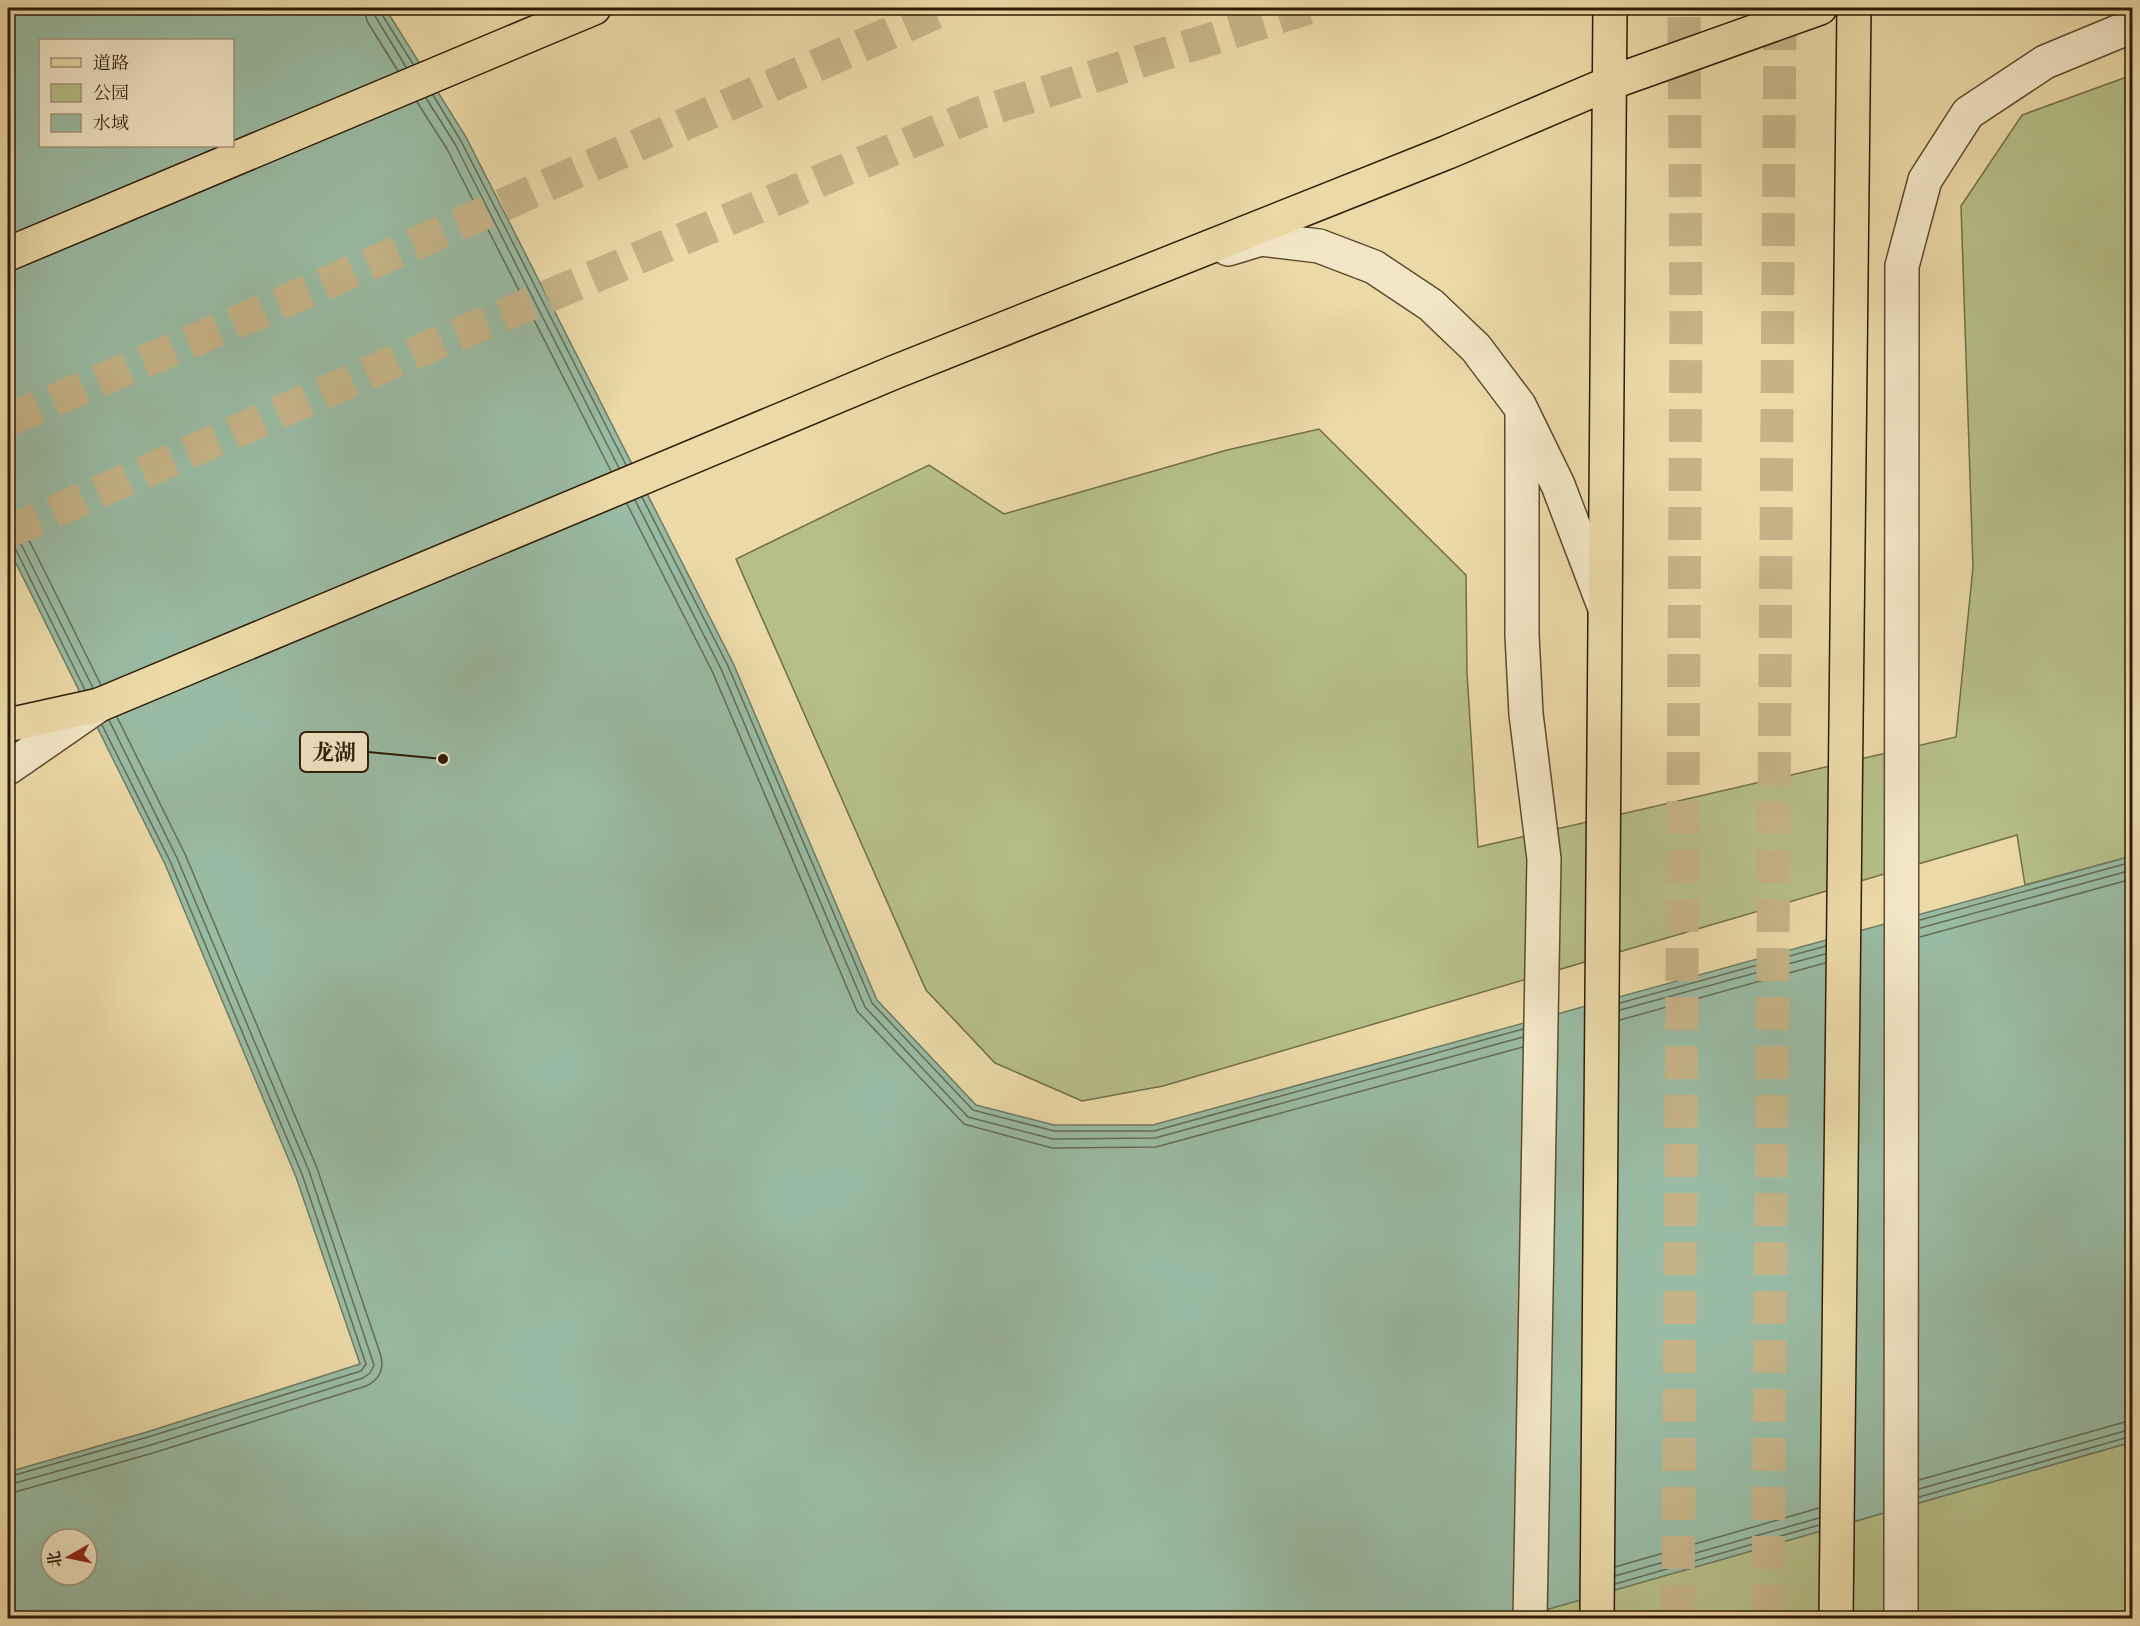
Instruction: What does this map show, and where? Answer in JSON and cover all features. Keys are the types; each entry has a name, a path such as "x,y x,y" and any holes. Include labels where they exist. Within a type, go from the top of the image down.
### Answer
{"main road":[{"path":"8,254 594,8"},
{"path":"1597,1618 1611,8"},
{"path":"8,725 99,705 895,372 1448,152 1610,83 1820,8"},
{"path":"1836,1618 1854,8"}],"street":[{"path":"1901,1618 1902,266 1925,180 1968,113 2045,62 2133,26"},
{"path":"1143,273 1261,239 1318,246 1374,267 1431,306 1476,348 1522,413 1558,485 1604,607"},
{"path":"1522,413 1522,635 1526,714 1544,859 1530,1618"},
{"path":"8,768 99,705"}],"green space":[{"path":"2132,75 2132,856 2025,885 2017,835 1163,1086 1082,1101 995,1063 926,990 736,559 929,465 1004,514 1227,450 1319,429 1466,575 1467,673 1478,847 1956,737 1973,567 1961,206 2022,115"},
{"path":"2132,1442 2132,1618 1517,1618"}],"water":[{"path":"8,8 385,8 466,137 733,663 877,1000 976,1105 1054,1125 1153,1125 2132,856 2132,1442 1517,1618 8,1618 8,1472 147,1432 360,1364 296,1177 165,864 8,547"}],"tunnel":[{"path":"8,420 311,290 946,8"},
{"path":"8,532 412,354 979,113 1308,8"},
{"path":"1678,1618 1686,324 1684,8"},
{"path":"1768,1618 1780,8"}],"place":[{"name":"龙湖","path":"443,759"}]}
